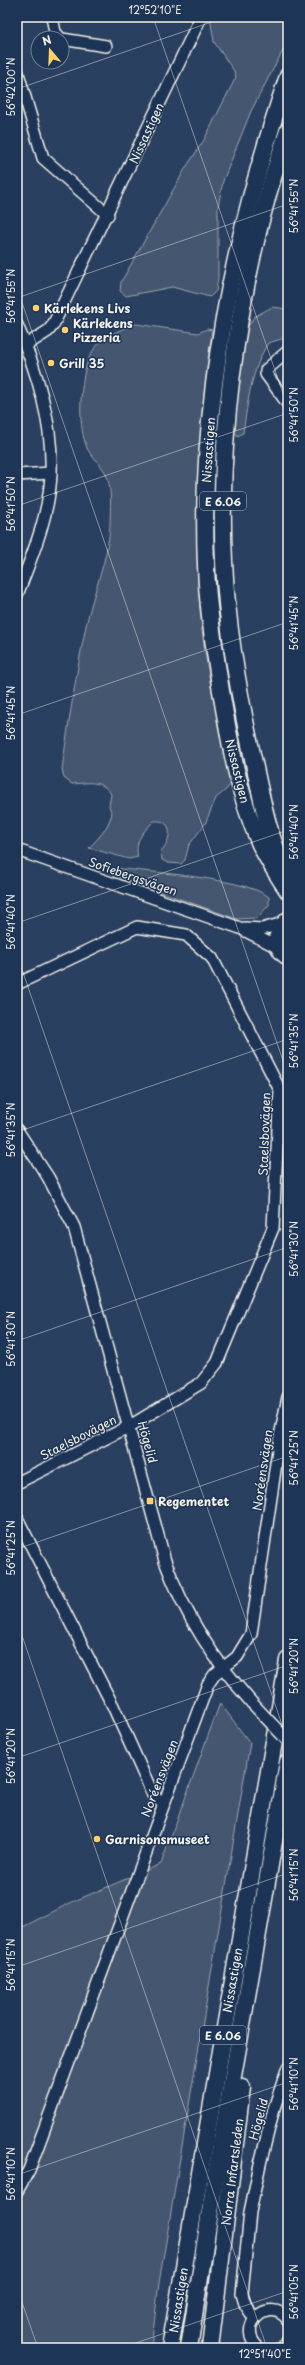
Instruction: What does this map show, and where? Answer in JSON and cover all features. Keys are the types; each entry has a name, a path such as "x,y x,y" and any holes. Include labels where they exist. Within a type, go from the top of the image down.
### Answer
{"highway":[{"name":"Nissastigen","path":"288,76 263,151 241,234 228,292 210,415 205,494 206,565 213,641 227,726 238,774 255,830 269,861 288,891"},
{"name":"Nissastigen","path":"288,131 258,237 247,292 228,415 223,494 224,563 231,638 244,714 271,832 288,875"},
{"path":"287,921 277,935 288,968"},
{"name":"Nissastigen","path":"170,2348 288,1660"},
{"name":"Nissastigen","path":"248,1996 288,1762"},
{"name":"E 6.06","path":"190,2348 216,2173 248,1996"},
{"name":"Norra Infartsleden","path":"210,2348 244,2070 248,1996"}],"street":[{"path":"52,17 55,30"},
{"name":"Nissastigen","path":"26,345 42,336 53,325 108,215 201,17"},
{"path":"70,40 106,46"},
{"path":"17,70 43,158 108,215"},
{"path":"17,326 26,345 44,407 51,451 52,473 38,538 17,595"},
{"path":"288,351 266,370 266,374 288,404"},
{"path":"17,475 52,473"},
{"name":"Sofiebergsvägen","path":"17,850 240,928 283,953"},
{"name":"Sofiebergsvägen","path":"240,928 262,929 287,921"},
{"name":"Staelsbovägen","path":"17,984 137,927 186,935 212,958 280,1090 273,1228 217,1363 201,1383 130,1426 17,1483"},
{"name":"Högelid","path":"17,1130 48,1177 74,1227 130,1426 165,1561 177,1594 195,1629 223,1670 252,1704 288,1741"},
{"name":"Noréensvägen","path":"17,2191 29,2170 208,1684 245,1647 254,1622 280,1436 288,1397"},
{"path":"17,1518 102,1686 154,1797 163,1803"},
{"name":"Högelid","path":"254,2318 247,2308 242,2294 250,2212 274,2108 288,2067"},
{"path":"259,2348 251,2336 250,2327 254,2318 262,2312 271,2310 287,2314"},
{"path":"281,2348 288,2341"}],"shaded area":[{"path":"210,17 288,17 288,41 251,111 223,181 218,207 218,277 216,291 210,297 172,287 126,296 120,291 121,282 185,169 204,140 236,77 234,71 214,42"},
{"path":"272,307 288,309 288,337 268,343 262,354 251,386 243,433 238,436 235,432 234,424 247,328 254,317"},
{"path":"136,324 198,333 207,329 212,330 200,442 197,555 202,630 211,687 231,782 227,789 216,798 205,824 189,845 185,860 181,864 168,863 162,860 161,851 169,836 169,831 165,823 160,821 154,821 140,837 137,846 138,857 129,859 89,848 108,825 112,814 109,806 111,794 107,789 98,784 72,784 64,778 62,769 82,644 109,539 110,526 108,478 87,448 82,430 81,399 83,379 88,360 97,345 110,335"},
{"path":"114,868 196,877 240,885 257,890 269,897 269,905 257,918 237,919 118,877"},
{"path":"220,1703 250,1743 159,2283 151,2348 17,2348 17,1930 70,1903 161,1864"}],"place":[{"name":"Kärlekens Livs","path":"36,308"},
{"name":"Kärlekens Pizzeria","path":"65,330"},
{"name":"Grill 35","path":"51,363"},
{"name":"Regementet","path":"150,1501"},
{"name":"Garnisonsmuseet","path":"97,1839"}]}
